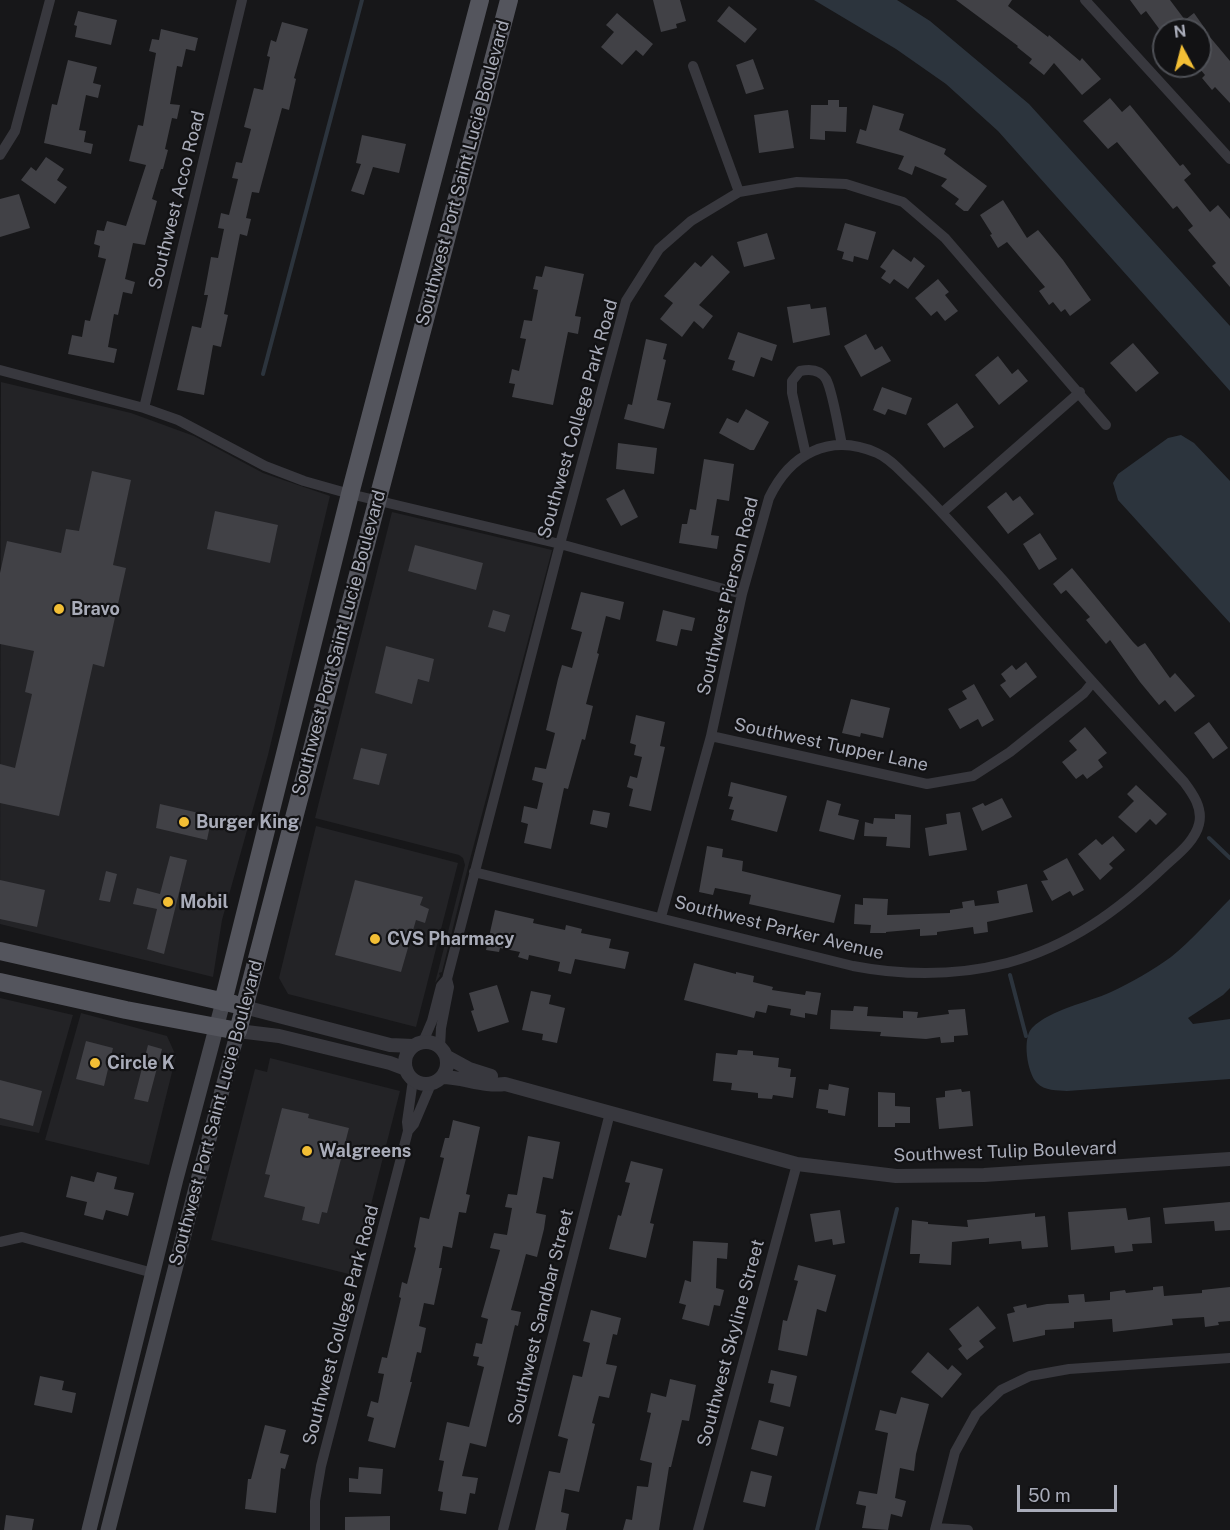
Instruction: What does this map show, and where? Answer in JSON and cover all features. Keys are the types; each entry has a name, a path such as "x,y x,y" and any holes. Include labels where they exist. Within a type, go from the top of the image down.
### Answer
{"main road":[{"name":"Southwest Port Saint Lucie Boulevard","path":"89,1530 224,1002 350,494 480,0"},
{"name":"Southwest Port Saint Lucie Boulevard","path":"108,1530 509,0"},
{"path":"0,951 244,1007"},
{"path":"0,982 238,1031"}],"street":[{"path":"0,155 15,131 50,0"},
{"name":"Southwest Acco Road","path":"144,408 242,0"},
{"path":"1086,0 1230,159"},
{"path":"693,66 740,192"},
{"name":"Southwest College Park Road","path":"418,1044 432,1021 441,986 447,979 626,301 659,249 692,222 740,192 797,182 846,184 903,202 945,238 1080,392 1106,425"},
{"path":"0,370 144,408 178,420 265,466 304,481 376,501 560,544 742,594"},
{"path":"806,455 792,393 792,381 800,371 817,371 826,378 842,445"},
{"path":"943,512 1080,392"},
{"name":"Southwest Pierson Road","path":"661,917 711,736 742,594 769,498 784,472 794,462 821,448 842,445 878,454 889,461 943,512 1092,683 1184,782"},
{"name":"Southwest Tupper Lane","path":"711,736 927,784 973,776 1010,752 1084,693 1092,683"},
{"name":"Southwest Parker Avenue","path":"474,872 871,970 920,974 939,973 1008,962 1032,955 1080,933 1133,896 1174,858 1199,826 1201,816 1193,795 1184,782"},
{"name":"Southwest College Park Road","path":"443,1052 441,1029 449,987 447,979"},
{"path":"238,1031 279,1036 390,1063 409,1074 436,1080 447,1064 443,1052 418,1044 390,1045 244,1007"},
{"path":"409,1074 406,1057 418,1044"},
{"name":"Southwest Tulip Boulevard","path":"443,1052 469,1069 498,1079 505,1084 797,1164 896,1176 984,1175 1230,1159"},
{"name":"Southwest College Park Road","path":"315,1530 315,1501 321,1467 408,1131 409,1074"},
{"name":"Southwest Tulip Boulevard","path":"436,1080 467,1078 497,1085 505,1084"},
{"name":"Southwest College Park Road","path":"408,1131 414,1124 436,1080"},
{"name":"Southwest Sandbar Street","path":"503,1530 610,1113"},
{"name":"Southwest Skyline Street","path":"698,1530 797,1164"},
{"path":"0,1242 22,1237 153,1273"},
{"path":"968,1530 935,1529 955,1452 976,1414 1001,1390 1030,1376 1069,1369 1230,1358"}],"shaded area":[{"path":"814,0 897,0 930,21 1029,104 1230,326 1230,391 998,131 946,84 896,49"},
{"path":"1,382 131,413 194,436 263,473 330,496 268,755 222,920 213,977 0,924"},
{"path":"1181,435 1194,443 1230,481 1230,623 1118,500 1113,483 1118,474 1168,438"},
{"path":"392,512 552,550 442,972 439,973 440,976 435,983 465,865 463,858 459,855 315,818"},
{"path":"316,826 458,863 416,1027 288,994 279,978"},
{"path":"1230,899 1230,988 1188,1018 1193,1024 1230,1019 1230,1079 1067,1091 1047,1089 1037,1083 1028,1064 1027,1056 1027,1039 1032,1028 1049,1016 1111,992 1158,966 1171,957"},
{"path":"0,998 73,1015 39,1133 0,1125"},
{"path":"81,1013 167,1036 176,1056 149,1165 45,1140"},
{"path":"270,1058 400,1091 353,1275 211,1240 255,1069 267,1072"}],"building":[{"path":"653,0 680,0 686,21 676,24 677,28 661,32"},
{"path":"956,0 1012,0 1008,6 1048,37 1049,35 1080,61 1082,58 1101,79 1082,95 1054,63 1044,75 1029,63 1032,59 1018,46"},
{"path":"1130,0 1170,0 1184,18 1152,19 1146,11 1141,15"},
{"path":"729,6 757,29 745,43 717,21"},
{"path":"78,11 117,20 111,45 75,37 77,26 74,25"},
{"path":"617,13 653,44 643,56 636,50 622,65 601,47 614,32 606,25"},
{"path":"1194,13 1198,18 1188,18"},
{"path":"282,22 308,29 294,78 296,79 289,110 282,108 259,193 252,192 246,218 251,219 247,236 240,234 224,314 228,315 221,347 213,345 204,395 177,390 192,326 201,328 208,295 204,295 211,257 218,258 224,229 218,228 221,213 229,215 238,179 232,178 236,162 242,163 251,129 244,127 254,88 263,90 271,40 276,42"},
{"path":"161,29 198,38 195,51 186,49 182,67 177,66 170,104 180,105 177,119 172,118 165,149 168,150 152,199 157,201 145,245 133,243 125,279 135,282 132,294 123,292 118,315 114,314 108,347 117,349 114,363 68,354 72,335 82,337 85,320 90,321 106,259 98,257 100,246 94,244 97,230 104,231 107,221 126,226 146,165 129,161 138,125 143,126 156,53 149,51 152,39 159,40"},
{"path":"1212,40 1230,61 1230,103 1215,87 1212,90 1202,78 1212,78"},
{"path":"753,59 764,89 746,94 736,65"},
{"path":"68,60 97,67 93,83 101,85 98,98 86,95 79,130 86,131 84,142 93,144 91,154 44,143 52,104 57,105"},
{"path":"1110,98 1122,112 1130,105 1180,166 1183,164 1191,174 1184,180 1210,212 1218,205 1230,219 1230,287 1212,266 1216,263 1188,230 1193,226 1177,206 1173,209 1117,142 1108,149 1083,121"},
{"path":"828,100 839,100 839,107 847,107 846,132 825,131 825,140 810,139 811,105 828,105"},
{"path":"873,105 904,114 899,130 946,149 944,154 987,186 968,211 964,211 955,204 959,199 941,186 947,179 915,166 912,175 898,169 904,156 856,143 860,129 866,131"},
{"path":"788,110 794,148 759,153 754,115"},
{"path":"362,135 406,144 399,173 373,167 364,195 351,191 361,164 356,163"},
{"path":"46,157 64,169 57,180 67,187 55,204 21,180 31,167 36,171"},
{"path":"19,194 30,228 0,237 0,199"},
{"path":"1003,200 1027,238 1038,230 1063,260 1091,300 1070,316 1065,309 1061,312 1053,302 1049,305 1039,291 1045,287 1007,242 998,248 990,235 992,234 980,215"},
{"path":"845,223 876,232 868,260 854,256 853,262 842,259 844,252 837,250"},
{"path":"767,233 775,259 744,267 737,242"},
{"path":"893,249 911,262 914,257 925,266 908,289 894,279 890,284 881,278 886,271 880,267"},
{"path":"712,255 730,272 699,305 713,316 703,329 694,321 682,337 660,319 673,303 664,296 695,262 701,267"},
{"path":"545,266 584,274 575,316 581,317 578,334 568,332 553,405 512,397 515,384 509,383 512,369 519,371 526,339 520,338 524,320 532,321 538,290 533,289 536,276 542,277"},
{"path":"938,279 949,292 945,295 958,311 945,321 937,311 931,316 915,298"},
{"path":"810,304 811,309 826,307 830,335 793,343 787,307"},
{"path":"738,332 777,345 772,361 761,357 754,377 732,370 735,361 728,359"},
{"path":"866,334 875,350 882,346 891,361 861,377 844,346"},
{"path":"646,339 667,344 663,359 666,360 657,400 671,403 664,429 624,419 628,404 632,405"},
{"path":"1133,343 1159,373 1136,392 1110,363"},
{"path":"998,356 1012,374 1018,369 1028,381 999,405 975,375"},
{"path":"882,387 912,398 906,415 888,409 885,415 873,410"},
{"path":"957,403 974,427 944,448 927,424"},
{"path":"746,409 769,422 754,450 719,433 727,418 738,423"},
{"path":"618,443 657,448 654,474 616,469"},
{"path":"704,459 734,464 729,501 717,499 711,535 719,536 717,549 679,543 682,524 687,524 690,509 696,510"},
{"path":"92,471 131,480 113,565 126,568 104,667 93,664 59,816 0,803 0,764 15,768 32,694 25,692 34,651 0,644 0,573 7,541 61,553 66,529 79,531"},
{"path":"624,489 638,517 621,526 606,499"},
{"path":"1006,492 1013,501 1020,496 1034,514 1008,534 987,507"},
{"path":"215,511 278,525 270,563 207,549"},
{"path":"1040,533 1057,559 1039,570 1023,544"},
{"path":"415,545 483,563 476,590 408,571"},
{"path":"1072,568 1133,642 1138,647 1145,643 1170,678 1175,673 1195,696 1175,712 1165,700 1159,705 1110,640 1106,644 1086,620 1090,617 1066,590 1061,594 1053,584"},
{"path":"581,592 624,602 620,620 606,616 586,704 593,706 585,740 582,739 568,789 564,788 551,849 524,843 528,824 521,822 524,806 537,809 543,783 532,780 535,767 546,769 555,733 546,730 558,679 562,665 572,668 582,632 571,629"},
{"path":"493,610 510,615 505,632 488,627"},
{"path":"663,610 695,618 692,631 681,629 677,646 656,641"},
{"path":"386,646 434,659 429,682 418,679 412,704 375,693"},
{"path":"1026,662 1037,677 1010,698 1000,685 1006,681 1001,674 1012,665 1016,670"},
{"path":"974,684 994,720 982,727 978,719 960,729 948,709 967,699 962,691"},
{"path":"851,699 890,708 883,738 861,733 860,737 842,733"},
{"path":"636,715 665,722 660,746 665,747 651,811 629,806 633,789 627,787 630,776 637,778 642,757 634,755 636,745 630,743"},
{"path":"1209,722 1228,748 1213,759 1194,733"},
{"path":"1085,727 1107,753 1098,760 1103,767 1087,779 1083,774 1076,779 1062,762 1077,750 1069,741"},
{"path":"361,748 387,754 379,785 353,779"},
{"path":"731,782 787,796 777,832 731,820 734,810 729,809 733,797 728,796"},
{"path":"1136,785 1167,814 1156,825 1150,819 1136,833 1118,817 1134,801 1127,794"},
{"path":"1002,798 1012,817 982,831 972,808 983,803 985,806"},
{"path":"827,800 841,804 838,815 859,820 854,840 819,831"},
{"name":"Burger King","path":"160,804 212,816 207,840 156,828"},
{"path":"593,810 610,813 607,828 590,824"},
{"path":"960,812 967,850 929,856 925,828 947,824 946,814"},
{"path":"895,814 911,815 910,848 886,846 887,837 864,836 865,822 873,824 874,818 895,819"},
{"path":"1113,836 1125,850 1109,864 1113,868 1100,880 1078,854 1096,839 1102,845"},
{"path":"707,846 723,849 722,857 743,861 742,871 841,895 834,923 749,904 751,895 715,888 713,895 699,892"},
{"name":"Mobil","path":"170,856 187,860 164,954 147,949 157,909 133,904 137,888 160,894"},
{"path":"1067,858 1084,890 1073,896 1070,891 1052,901 1041,881 1048,880 1043,871"},
{"path":"106,871 117,874 110,902 99,900"},
{"path":"0,880 45,890 37,927 0,919"},
{"name":"CVS Pharmacy","path":"355,880 423,897 420,905 429,909 425,923 416,920 401,972 335,955"},
{"path":"1027,884 1033,912 987,922 988,932 974,934 973,927 937,932 937,935 920,936 920,929 870,933 871,925 854,924 855,904 863,905 863,898 888,899 887,915 950,913 950,910 963,908 962,902 974,900 975,906 999,903 997,891"},
{"path":"495,910 534,919 533,923 565,930 566,925 582,929 581,933 611,939 609,948 629,952 625,969 575,959 571,974 558,971 560,962 529,955 528,960 518,957 520,952 500,948 499,952 486,950"},
{"path":"694,963 736,974 736,972 754,976 753,982 773,987 772,990 805,995 806,991 821,993 817,1015 805,1013 805,1018 790,1015 791,1009 768,1005 766,1013 756,1011 754,1018 684,1000"},
{"path":"497,985 509,1022 478,1032 471,1011 474,1010 469,993"},
{"path":"531,991 551,995 549,1004 565,1008 557,1043 542,1040 543,1034 522,1030"},
{"path":"854,1006 868,1007 867,1016 903,1018 903,1011 918,1012 917,1018 949,1014 948,1010 965,1009 968,1035 954,1036 954,1042 941,1043 940,1037 926,1039 880,1036 881,1032 830,1029 831,1010 853,1011"},
{"name":"Circle K","path":"86,1041 113,1048 104,1086 76,1079"},
{"path":"148,1045 162,1049 148,1102 134,1099"},
{"path":"738,1050 753,1051 753,1055 779,1058 778,1067 791,1069 790,1077 796,1077 793,1098 773,1095 772,1099 758,1098 758,1093 731,1090 732,1083 713,1081 716,1053 737,1055"},
{"path":"0,1080 42,1091 33,1126 0,1118"},
{"path":"829,1084 849,1088 845,1116 816,1108 819,1089 828,1090"},
{"path":"961,1089 962,1092 970,1091 973,1126 939,1129 936,1098 945,1097 945,1091"},
{"path":"878,1092 895,1093 895,1106 910,1107 910,1123 895,1123 895,1127 878,1127"},
{"name":"Walgreens","path":"282,1108 309,1114 308,1118 349,1128 327,1213 322,1212 319,1224 302,1220 305,1207 264,1197 270,1175 265,1174"},
{"path":"453,1120 480,1127 466,1194 470,1195 466,1213 459,1212 452,1248 443,1246 439,1268 442,1268 434,1305 424,1303 419,1326 426,1328 421,1353 417,1352 410,1382 412,1382 395,1448 368,1441 374,1418 367,1416 371,1401 378,1403 384,1374 378,1373 382,1357 387,1358 401,1298 399,1297 402,1282 407,1284 416,1248 414,1247 420,1217 429,1219 444,1158 440,1157 445,1138 449,1138"},
{"path":"528,1136 560,1142 553,1179 543,1177 536,1213 546,1215 544,1229 537,1257 526,1254 511,1310 521,1312 518,1326 515,1325 486,1447 470,1443 462,1476 478,1478 475,1494 470,1493 466,1514 440,1510 443,1492 438,1491 444,1461 439,1460 447,1422 469,1427 484,1367 477,1365 479,1357 473,1356 476,1343 482,1344 488,1319 481,1317 500,1250 490,1248 494,1233 507,1235 512,1208 505,1207 508,1194 517,1195"},
{"path":"631,1161 663,1169 650,1223 654,1224 646,1258 609,1249 630,1183 625,1182"},
{"path":"97,1172 117,1177 114,1189 134,1193 128,1216 106,1210 103,1220 84,1215 87,1202 66,1197 71,1176 94,1182"},
{"path":"1230,1202 1230,1230 1215,1231 1214,1221 1165,1224 1163,1208"},
{"path":"1126,1208 1128,1220 1150,1217 1152,1243 1132,1244 1133,1251 1115,1253 1114,1246 1071,1250 1068,1212"},
{"path":"840,1210 845,1243 833,1245 832,1239 815,1242 810,1214"},
{"path":"1035,1213 1035,1217 1045,1216 1048,1247 1022,1249 1021,1241 989,1244 989,1238 952,1242 951,1265 919,1263 920,1254 910,1254 912,1220 928,1222 928,1224 968,1227 967,1220"},
{"path":"693,1241 728,1243 727,1259 717,1258 716,1288 724,1290 720,1306 714,1305 709,1326 682,1319 686,1305 679,1303 685,1280 691,1282"},
{"path":"798,1265 836,1275 826,1312 817,1309 807,1356 778,1350 783,1320 787,1321 798,1281 794,1280"},
{"path":"1163,1286 1164,1296 1202,1293 1202,1290 1230,1287 1230,1321 1218,1322 1219,1325 1205,1327 1204,1317 1172,1319 1173,1325 1113,1332 1112,1319 1074,1322 1074,1328 1045,1330 1045,1335 1013,1342 1007,1314 1015,1312 1013,1307 1026,1304 1027,1308 1069,1303 1068,1295 1084,1294 1085,1302 1110,1300 1110,1292 1153,1290 1153,1287"},
{"path":"978,1306 996,1328 979,1341 984,1347 967,1360 958,1349 962,1346 949,1329"},
{"path":"591,1310 621,1318 617,1335 613,1334 606,1364 617,1366 609,1398 599,1396 579,1492 565,1489 561,1512 569,1514 566,1530 535,1530 549,1471 560,1473 568,1439 558,1436 573,1375 582,1377 590,1343 583,1341"},
{"path":"928,1352 948,1370 952,1365 962,1374 942,1398 911,1372"},
{"path":"771,1370 797,1376 790,1407 770,1402 774,1384 768,1383"},
{"path":"40,1376 64,1381 62,1390 76,1393 72,1413 34,1405"},
{"path":"670,1379 696,1385 689,1421 682,1420 671,1467 669,1467 659,1530 623,1530 626,1519 632,1520 637,1486 648,1487 652,1463 640,1460 651,1413 647,1412 651,1393 666,1397"},
{"path":"901,1397 929,1404 914,1471 900,1468 895,1498 906,1501 902,1517 891,1514 888,1530 862,1528 866,1506 856,1504 859,1491 877,1494 888,1433 875,1430 880,1410 896,1414"},
{"path":"759,1420 784,1427 777,1456 751,1449"},
{"path":"265,1425 286,1430 280,1453 289,1455 285,1469 281,1468 276,1513 245,1509 248,1479 251,1479"},
{"path":"359,1467 383,1469 381,1494 349,1492 349,1478 358,1479"},
{"path":"751,1471 772,1476 765,1507 743,1502"},
{"path":"6,1515 34,1519 32,1530 4,1530"},
{"path":"390,1516 390,1530 345,1530 345,1517"}],"waterway":[{"path":"263,374 362,0"},
{"path":"1209,838 1230,858"},
{"path":"1010,975 1026,1036"},
{"path":"817,1530 897,1209"}],"place":[{"name":"Bravo","path":"59,609"},
{"name":"Burger King","path":"184,822"},
{"name":"Mobil","path":"168,902"},
{"name":"CVS Pharmacy","path":"375,939"},
{"name":"Circle K","path":"95,1063"},
{"name":"Walgreens","path":"307,1151"}]}
